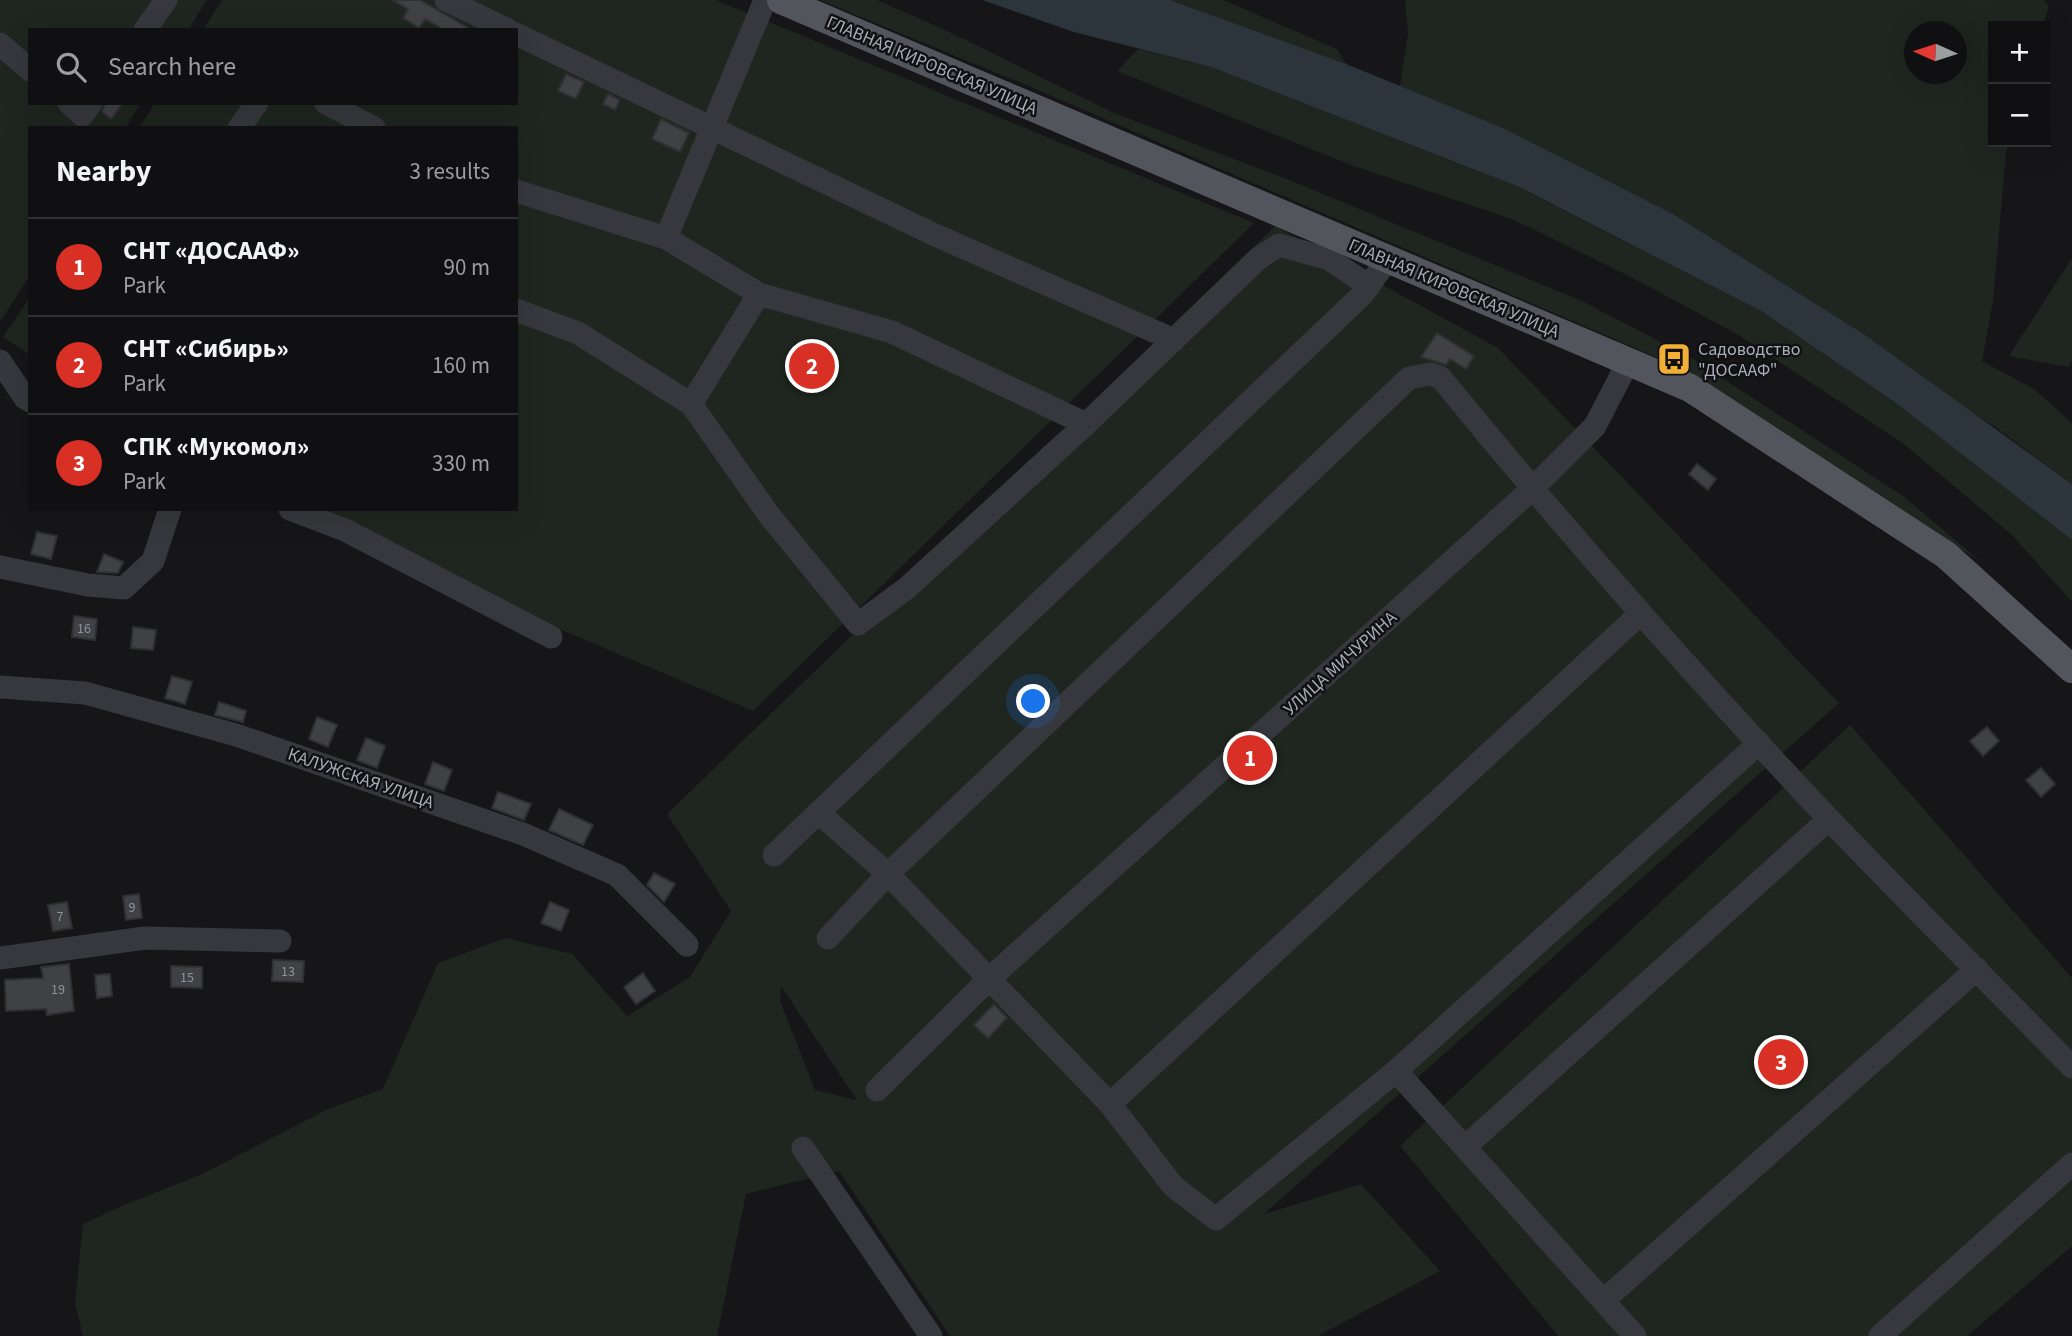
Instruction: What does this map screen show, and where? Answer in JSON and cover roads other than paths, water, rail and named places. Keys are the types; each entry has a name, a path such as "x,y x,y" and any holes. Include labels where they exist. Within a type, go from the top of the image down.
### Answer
{"main road":[{"name":"ГЛАВНАЯ КИРОВСКАЯ УЛИЦА","path":"780,0 1690,388 1946,555 2072,669"}],"street":[{"path":"146,28 166,0"},
{"path":"446,0 504,28"},
{"path":"666,237 765,0"},
{"path":"518,35 935,235 1174,340"},
{"path":"0,44 28,68"},
{"path":"71,105 82,115 90,105"},
{"path":"240,126 256,105"},
{"path":"330,105 370,126"},
{"path":"518,192 666,237 759,294 892,332 1086,424"},
{"path":"518,311 579,333 691,404 769,515 858,624 907,588 1086,424 1259,258 1279,245 1329,259 1369,286"},
{"path":"774,855 1362,295 1388,259"},
{"path":"691,404 759,294"},
{"path":"0,361 28,400"},
{"name":"УЛИЦА МИЧУРИНА","path":"877,1090 989,979 1531,489 1595,426 1628,362"},
{"path":"828,938 888,874 1409,378 1431,374 1441,378 1531,489 1640,614 1759,743 2072,1067"},
{"path":"0,567 124,588 153,561 169,511"},
{"path":"295,511 345,530 551,637"},
{"path":"1110,1104 1640,614"},
{"name":"КАЛУЖСКАЯ УЛИЦА","path":"0,687 85,693 236,735 523,834 617,875 687,945"},
{"path":"818,813 888,874 1110,1104 1173,1186 1216,1219 1396,1071 1759,743"},
{"path":"1465,1147 1829,818"},
{"path":"0,958 145,938 279,941"},
{"path":"1603,1301 1977,969"},
{"path":"1396,1071 1635,1336"},
{"path":"803,1148 931,1336"},
{"path":"1880,1336 2072,1164"}],"place":[{"name":"Садоводство \"ДОСААФ\"","path":"1674,359"},
{"name":"СНТ «Сибирь»","path":"812,366"},
{"name":"СНТ «ДОСААФ»","path":"1250,758"},
{"name":"СПК «Мукомол»","path":"1781,1062"}]}
